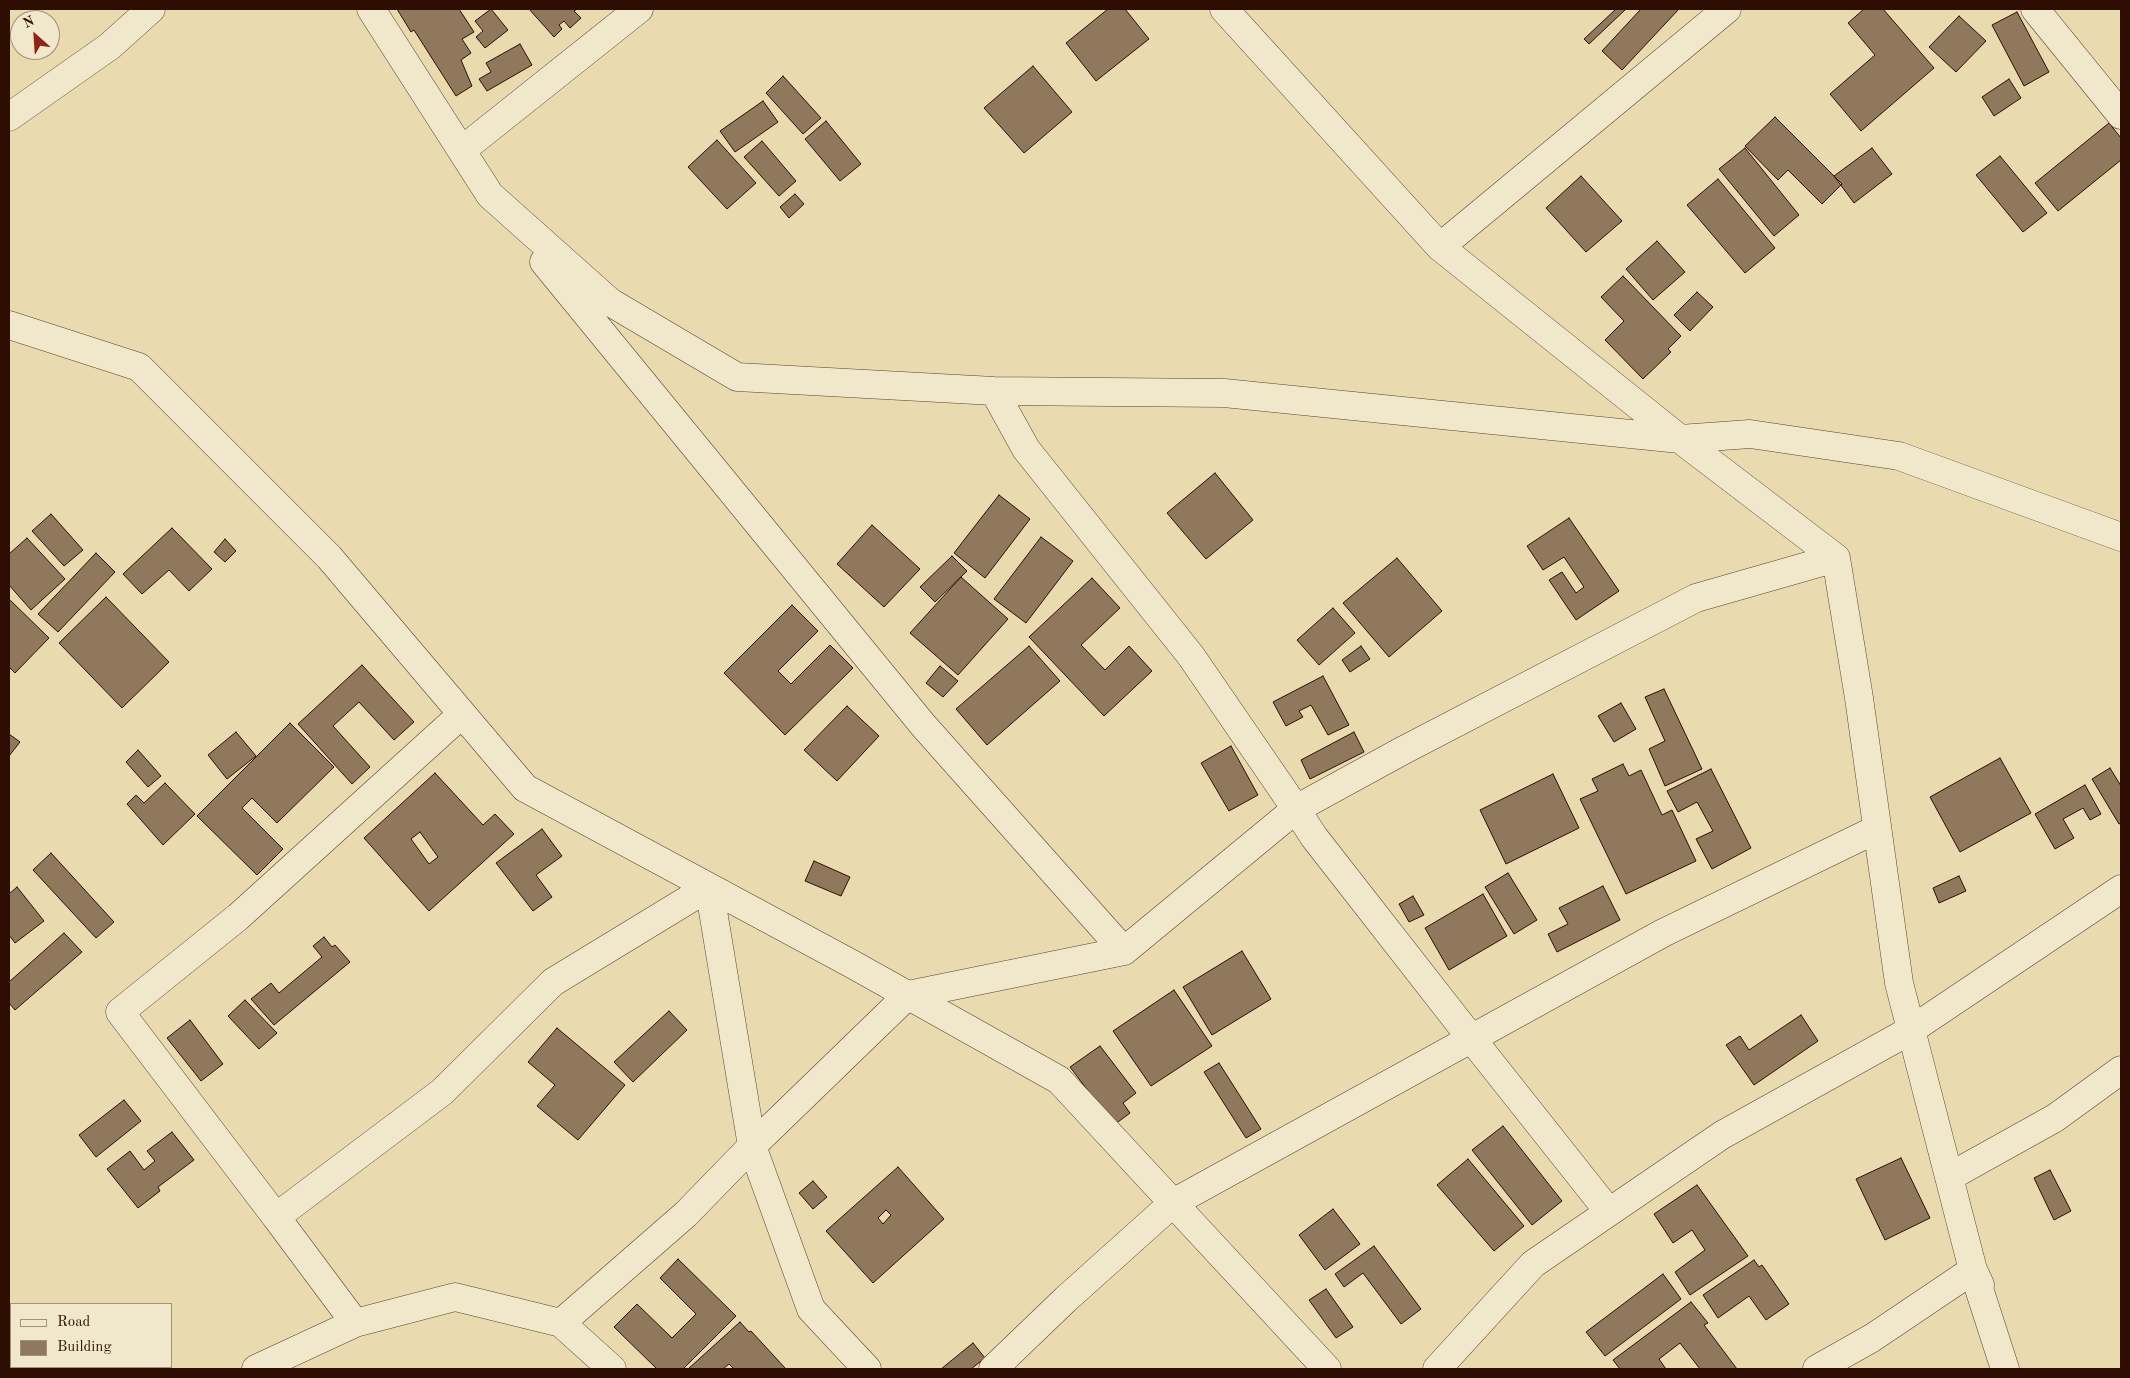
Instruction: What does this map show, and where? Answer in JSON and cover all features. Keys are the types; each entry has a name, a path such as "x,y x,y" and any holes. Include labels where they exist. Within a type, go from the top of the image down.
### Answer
{"street":[{"path":"9,117 110,46 152,9"},
{"path":"371,9 490,195 923,725 1124,951"},
{"path":"462,150 639,9"},
{"path":"1224,9 1440,247 1680,439 1836,558 1860,698 1899,983 1973,1270 2005,1369"},
{"path":"1440,247 1727,9"},
{"path":"2035,9 2121,115"},
{"path":"490,195 610,302 737,377 994,391 1224,393 1680,439 1750,434 1899,456 2121,537"},
{"path":"9,325 139,367 330,557 525,788 908,995 1059,1080 1327,1369"},
{"path":"994,391 1026,449 1191,656 1314,838 1609,1212"},
{"path":"561,1323 686,1214 752,1146 908,995 1124,951 1296,809 1402,751 1696,598 1836,558"},
{"path":"355,1323 120,1012 238,916 462,714"},
{"path":"993,1369 1066,1299 1173,1203 1663,933 1877,829"},
{"path":"709,887 752,1146 811,1309 867,1369"},
{"path":"276,1217 442,1092 553,982 709,887"},
{"path":"1437,1369 1533,1264 1722,1135 1911,1030 2121,889"},
{"path":"1949,1177 2055,1118 2121,1070"},
{"path":"1817,1369 1872,1338 1973,1270"},
{"path":"1973,1270 2016,1369"},
{"path":"256,1369 355,1323 455,1297 561,1323 612,1369"}],"building":[{"path":"397,9 459,9 474,32 462,39 471,53 461,60 472,86 456,96 414,30 411,32"},
{"path":"491,9 508,30 485,48 476,37 483,31 475,21"},
{"path":"529,9 577,9 574,11 581,18 570,28 564,21 559,25 562,29 554,37"},
{"path":"1108,9 1125,9 1149,39 1096,81 1066,43"},
{"path":"1616,9 1626,9 1589,44 1584,39"},
{"path":"1641,9 1679,9 1622,70 1602,51"},
{"path":"1864,9 1883,9 1934,68 1861,131 1830,94 1875,55 1848,23"},
{"path":"2017,12 2049,72 2024,86 1992,25"},
{"path":"1959,16 1986,41 1956,72 1929,47"},
{"path":"520,44 532,65 487,91 479,79 491,72 486,63"},
{"path":"1033,66 1072,112 1024,153 984,108"},
{"path":"783,76 821,118 803,134 766,93"},
{"path":"2009,79 2021,98 1994,116 1982,97"},
{"path":"763,101 778,122 735,152 720,131"},
{"path":"1775,117 1842,184 1822,204 1788,170 1778,180 1745,146"},
{"path":"826,121 861,164 840,181 805,139"},
{"path":"2109,123 2121,138 2121,160 2058,211 2035,183"},
{"path":"717,140 756,183 727,209 688,167"},
{"path":"762,141 796,181 779,196 744,157"},
{"path":"1745,148 1799,215 1774,236 1719,169"},
{"path":"1872,148 1892,174 1854,203 1834,176"},
{"path":"2000,156 2047,213 2023,232 1976,175"},
{"path":"1581,176 1622,221 1586,252 1546,208"},
{"path":"1718,179 1775,248 1745,273 1687,205"},
{"path":"795,194 804,204 789,218 780,207"},
{"path":"1657,241 1685,272 1653,300 1626,269"},
{"path":"1623,276 1681,336 1668,349 1671,352 1643,379 1605,340 1624,321 1601,297"},
{"path":"1697,292 1713,307 1690,331 1674,315"},
{"path":"1215,473 1253,520 1206,559 1167,513"},
{"path":"999,495 1030,519 985,578 954,553"},
{"path":"51,514 83,550 64,566 32,531"},
{"path":"1569,518 1619,591 1576,620 1549,580 1562,572 1576,593 1584,587 1564,557 1543,570 1527,546"},
{"path":"872,525 920,569 884,607 837,564"},
{"path":"172,528 212,569 189,591 169,570 142,594 123,574"},
{"path":"1041,537 1073,561 1026,623 994,599"},
{"path":"27,538 65,579 31,610 9,585 9,554"},
{"path":"225,539 236,551 225,562 214,552"},
{"path":"96,553 115,572 58,632 38,614"},
{"path":"952,556 967,571 935,602 920,587"},
{"path":"1397,558 1442,611 1389,657 1343,603"},
{"path":"961,577 1008,619 958,675 910,633"},
{"path":"1092,578 1120,608 1081,645 1105,670 1129,646 1152,671 1104,716 1029,637"},
{"path":"106,597 169,662 122,708 59,643"},
{"path":"9,599 49,638 15,673 9,667"},
{"path":"792,605 818,631 778,671 791,684 830,645 853,668 785,735 724,673"},
{"path":"1333,608 1355,633 1319,665 1297,640"},
{"path":"1029,646 1060,681 987,745 956,709"},
{"path":"1361,646 1370,659 1350,672 1342,660"},
{"path":"362,665 414,722 394,740 359,702 333,726 370,767 352,784 298,724"},
{"path":"940,666 958,681 943,697 926,683"},
{"path":"1323,676 1349,725 1328,735 1311,705 1299,711 1303,717 1286,726 1273,702"},
{"path":"1664,689 1702,769 1665,786 1649,749 1665,741 1645,697"},
{"path":"1621,703 1636,729 1614,742 1598,716"},
{"path":"847,706 879,736 837,781 804,750"},
{"path":"290,723 334,767 277,823 252,798 242,808 283,849 257,875 197,816"},
{"path":"236,732 256,756 227,779 208,755"},
{"path":"1354,732 1364,752 1310,779 1301,760"},
{"path":"9,734 20,742 9,756"},
{"path":"1231,746 1258,795 1229,811 1201,763"},
{"path":"138,750 161,776 148,787 126,762"},
{"path":"2000,758 2031,813 1960,852 1930,797"},
{"path":"1623,764 1629,776 1641,770 1662,815 1672,810 1696,861 1626,894 1580,799 1598,791 1592,779"},
{"path":"2110,768 2121,786 2121,823 2119,824 2092,779"},
{"path":"1711,769 1751,848 1712,869 1696,839 1713,831 1697,802 1678,812 1667,791"},
{"path":"435,773 483,825 495,814 514,834 429,911 364,838","holes":["420,832 438,857 429,864 411,839"]},
{"path":"1553,774 1579,828 1506,864 1480,810"},
{"path":"165,783 195,814 163,845 127,804 136,795 144,803"},
{"path":"2085,785 2101,814 2090,820 2083,808 2063,819 2074,838 2055,849 2035,814"},
{"path":"542,829 562,856 536,875 552,897 533,911 496,863"},
{"path":"51,853 114,922 96,938 33,870"},
{"path":"814,861 850,877 841,896 805,881"},
{"path":"1508,873 1537,920 1514,934 1485,887"},
{"path":"1959,876 1966,891 1939,903 1933,888"},
{"path":"1603,886 1620,920 1557,952 1548,934 1568,924 1559,908"},
{"path":"17,887 44,921 15,943 9,935 9,894"},
{"path":"1483,894 1507,936 1449,970 1425,928"},
{"path":"1413,896 1424,915 1409,922 1399,904"},
{"path":"64,933 82,952 15,1010 9,1003 9,982"},
{"path":"324,937 332,947 335,945 350,962 274,1025 251,999 271,983 279,993 322,957 313,946"},
{"path":"1242,951 1271,999 1212,1035 1183,987"},
{"path":"1174,990 1212,1046 1151,1086 1113,1031"},
{"path":"245,1000 277,1033 259,1049 228,1016"},
{"path":"669,1011 687,1030 633,1082 614,1062"},
{"path":"1801,1015 1818,1041 1754,1085 1726,1045 1740,1036 1749,1050"},
{"path":"190,1020 223,1064 201,1081 167,1038"},
{"path":"557,1028 625,1085 578,1140 537,1106 555,1085 528,1062"},
{"path":"1100,1046 1136,1093 1123,1103 1130,1113 1114,1125 1070,1067"},
{"path":"1219,1063 1261,1129 1246,1138 1204,1072"},
{"path":"124,1100 141,1121 96,1157 79,1135"},
{"path":"1503,1126 1562,1201 1532,1225 1472,1150"},
{"path":"172,1132 194,1160 158,1187 160,1191 138,1208 107,1169 130,1151 144,1170 155,1161 147,1151"},
{"path":"1901,1158 1930,1218 1885,1240 1856,1179"},
{"path":"1468,1159 1524,1226 1494,1251 1437,1185"},
{"path":"898,1167 944,1219 873,1283 826,1231","holes":["886,1210 891,1215 883,1224 878,1218"]},
{"path":"2050,1170 2071,1211 2054,1220 2034,1178"},
{"path":"813,1181 827,1197 813,1209 799,1193"},
{"path":"1697,1185 1748,1256 1690,1295 1675,1272 1705,1250 1692,1230 1673,1243 1654,1214"},
{"path":"1333,1209 1360,1244 1325,1270 1299,1235"},
{"path":"1374,1246 1421,1309 1401,1324 1363,1273 1344,1287 1335,1274"},
{"path":"678,1259 736,1316 683,1369 657,1369 614,1327 637,1304 672,1338 696,1314 660,1278"},
{"path":"1754,1260 1759,1267 1762,1265 1789,1304 1766,1320 1749,1296 1718,1318 1703,1295"},
{"path":"1663,1274 1681,1299 1605,1356 1586,1332"},
{"path":"1326,1289 1353,1327 1336,1338 1309,1300"},
{"path":"1691,1302 1708,1323 1704,1325 1737,1369 1700,1369 1680,1343 1659,1359 1666,1369 1620,1369 1613,1360"},
{"path":"740,1322 749,1332 751,1331 786,1369 734,1369 729,1364 723,1369 688,1369"},
{"path":"973,1343 985,1358 971,1369 941,1369"}]}
